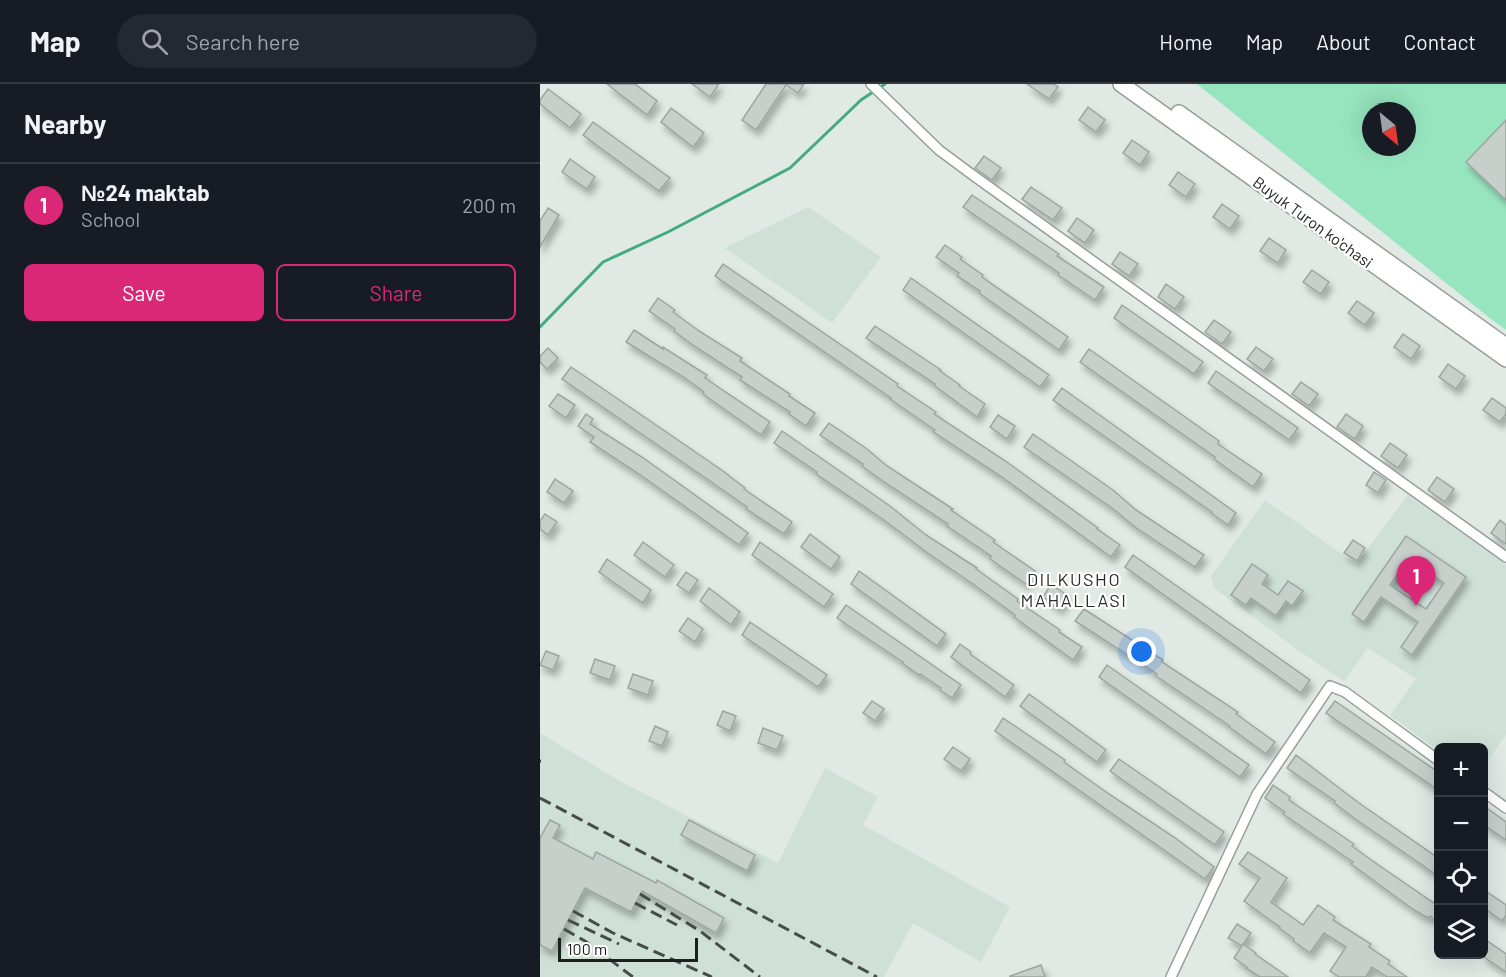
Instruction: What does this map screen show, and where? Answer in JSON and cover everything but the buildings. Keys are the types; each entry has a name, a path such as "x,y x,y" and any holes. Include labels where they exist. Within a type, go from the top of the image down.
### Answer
{"main road":[{"name":"Buyuk Turon ko'chasi","path":"1121,84 1506,359"},
{"name":"Buyuk Turon ko'chasi","path":"1139,84 1506,346"}],"street":[{"path":"872,84 939,150 1506,557"},
{"path":"1171,977 1257,794 1330,686 1346,692 1434,757"},
{"path":"1488,795 1506,808"}],"shaded area":[{"path":"808,207 881,257 832,323 725,248"},
{"path":"1408,495 1506,565 1506,735 1488,760 1488,743 1434,743 1434,748 1390,715 1416,679 1368,648 1344,681 1214,588 1211,576 1265,500 1356,564"},
{"path":"540,733 620,781 778,863 825,768 878,797 863,825 1010,907 981,962 913,923 884,977 540,977"}],"green space":[{"path":"1197,84 1506,84 1506,330 1491,319"}],"waterway":[{"path":"540,327 603,262 668,232 790,168 861,100 885,84"}],"railway":[{"path":"540,798 877,977"},
{"path":"640,894 700,931 760,977"},
{"path":"635,903 677,925"},
{"path":"573,911 613,933 712,977"},
{"path":"568,920 619,944"},
{"path":"564,929 585,941 633,977"}],"place":[{"name":"№24 maktab","path":"1416,606"}],"district":[{"name":"DILKUSHO MAHALLASI","path":"1074,590"}]}
